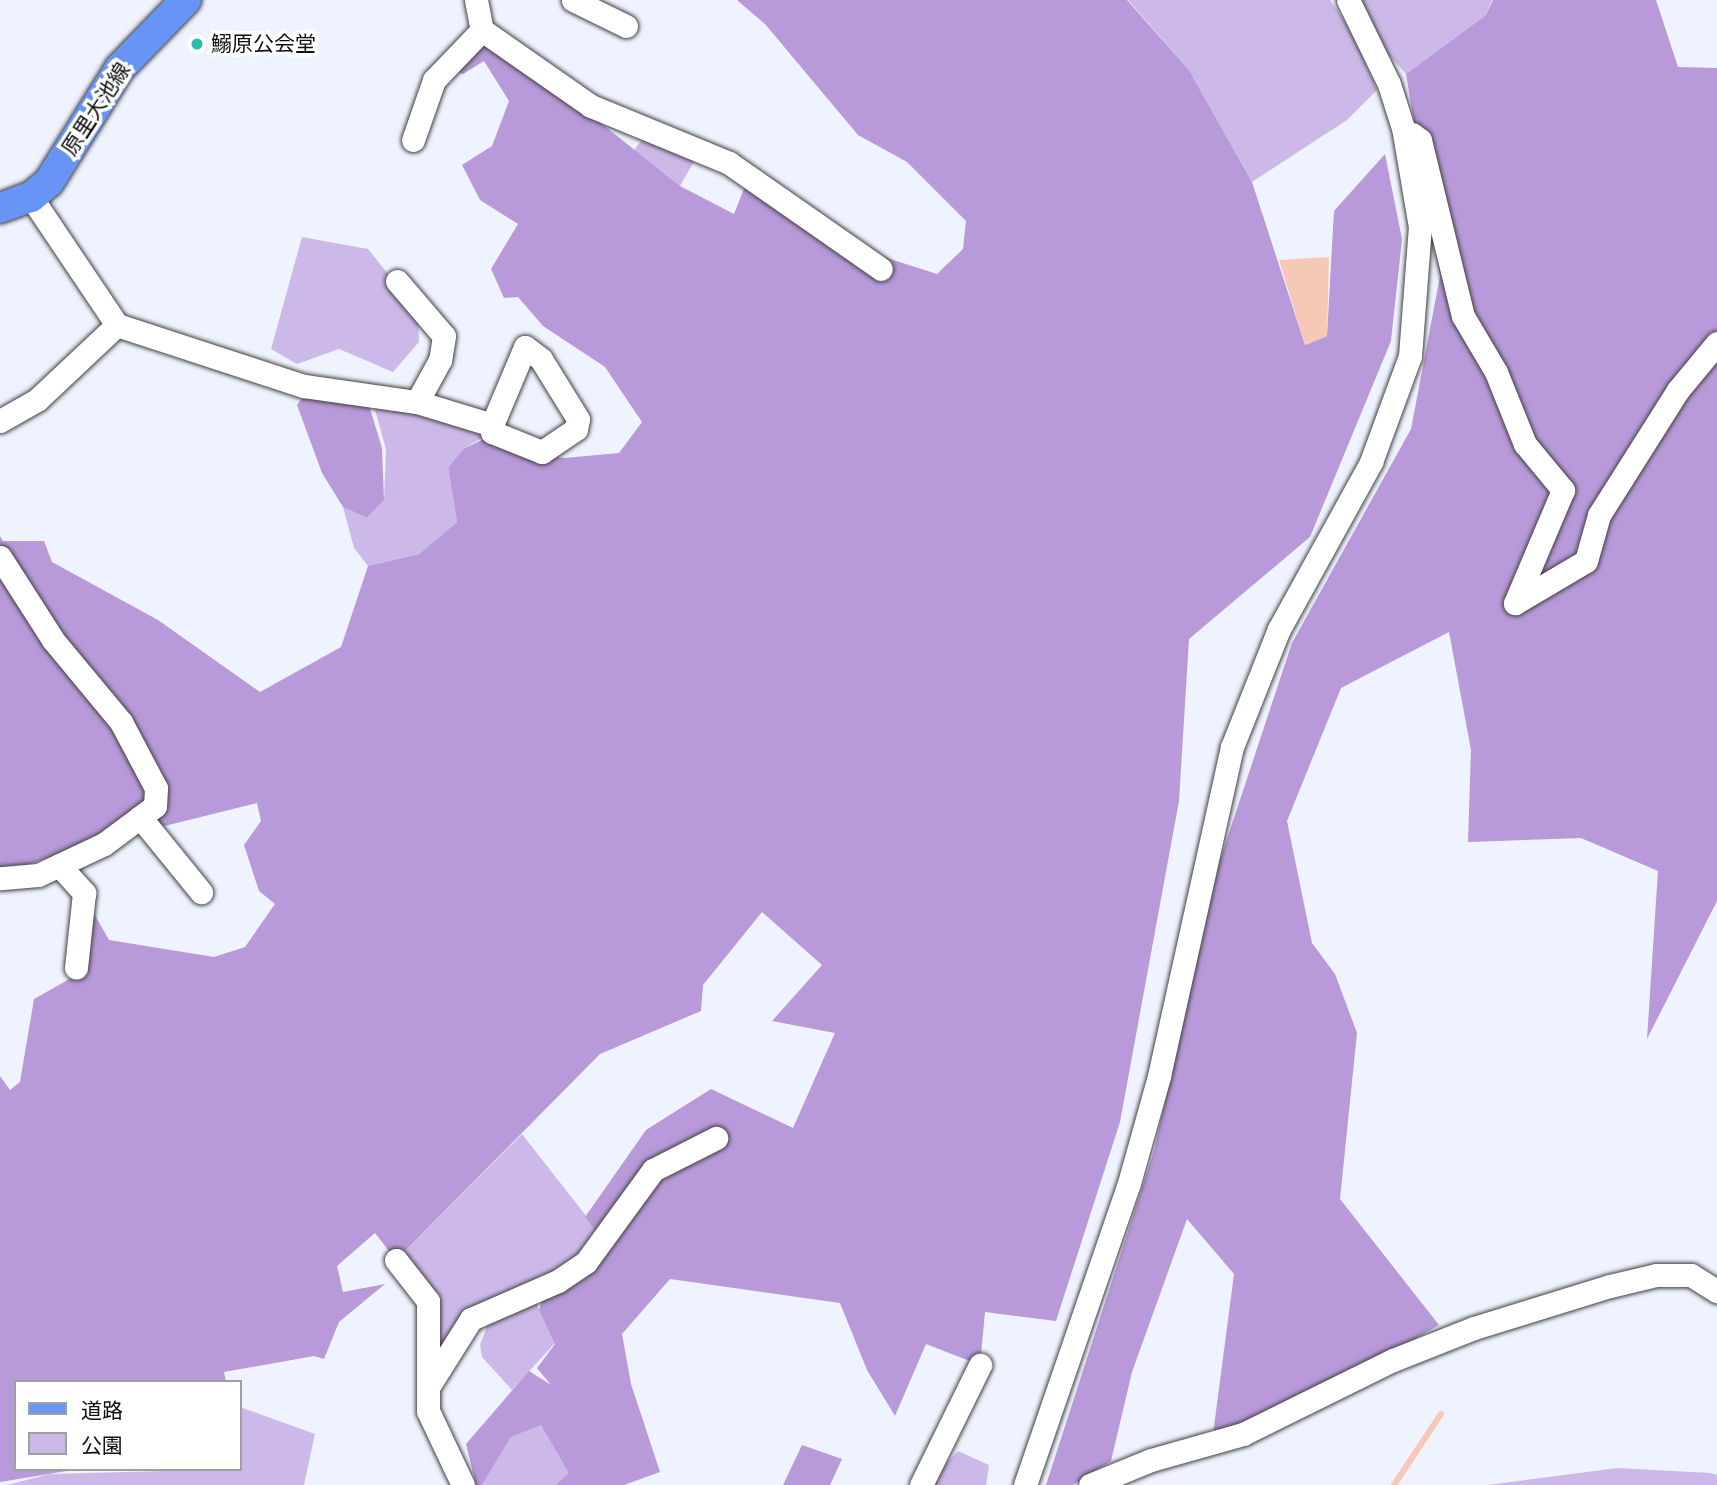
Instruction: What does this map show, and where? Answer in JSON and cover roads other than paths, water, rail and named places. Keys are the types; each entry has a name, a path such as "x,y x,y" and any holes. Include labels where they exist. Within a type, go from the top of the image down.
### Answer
{"main road":[{"name":"原里大池線","path":"0,208 31,197 58,169 120,68 186,0"}],"street":[{"path":"476,0 482,30 591,106 729,163 881,269"},
{"path":"573,0 626,26"},
{"path":"1025,1485 1129,1183 1156,1090 1232,747 1279,629 1371,462 1409,356 1420,227 1403,128 1389,84 1348,0"},
{"path":"413,140 434,80 482,30"},
{"path":"1403,128 1420,140 1462,316 1496,372 1525,444 1563,490 1515,603 1586,561 1599,514 1678,390 1717,344"},
{"path":"31,197 117,325 304,386 417,402 492,425"},
{"path":"397,281 444,336 440,360 417,402"},
{"path":"0,421 37,400 117,325"},
{"path":"525,347 541,359 578,419 576,429 542,452 492,432 492,425 525,347"},
{"path":"0,557 53,640 121,722 156,788 155,806 104,844 38,874 0,878"},
{"path":"140,817 201,892"},
{"path":"59,865 84,893 76,968"},
{"path":"430,1384 471,1319 558,1281 586,1262 653,1170 716,1138"},
{"path":"396,1261 428,1301 428,1411 438,1438 463,1476 463,1485"},
{"path":"1090,1485 1151,1460 1244,1434 1393,1360 1474,1328 1610,1286 1656,1275 1691,1275 1717,1291"},
{"path":"921,1485 981,1365"}],"waterway":[{"path":"1394,1485 1441,1414"}],"place":[{"name":"鰯原公会堂","path":"197,44"}]}
